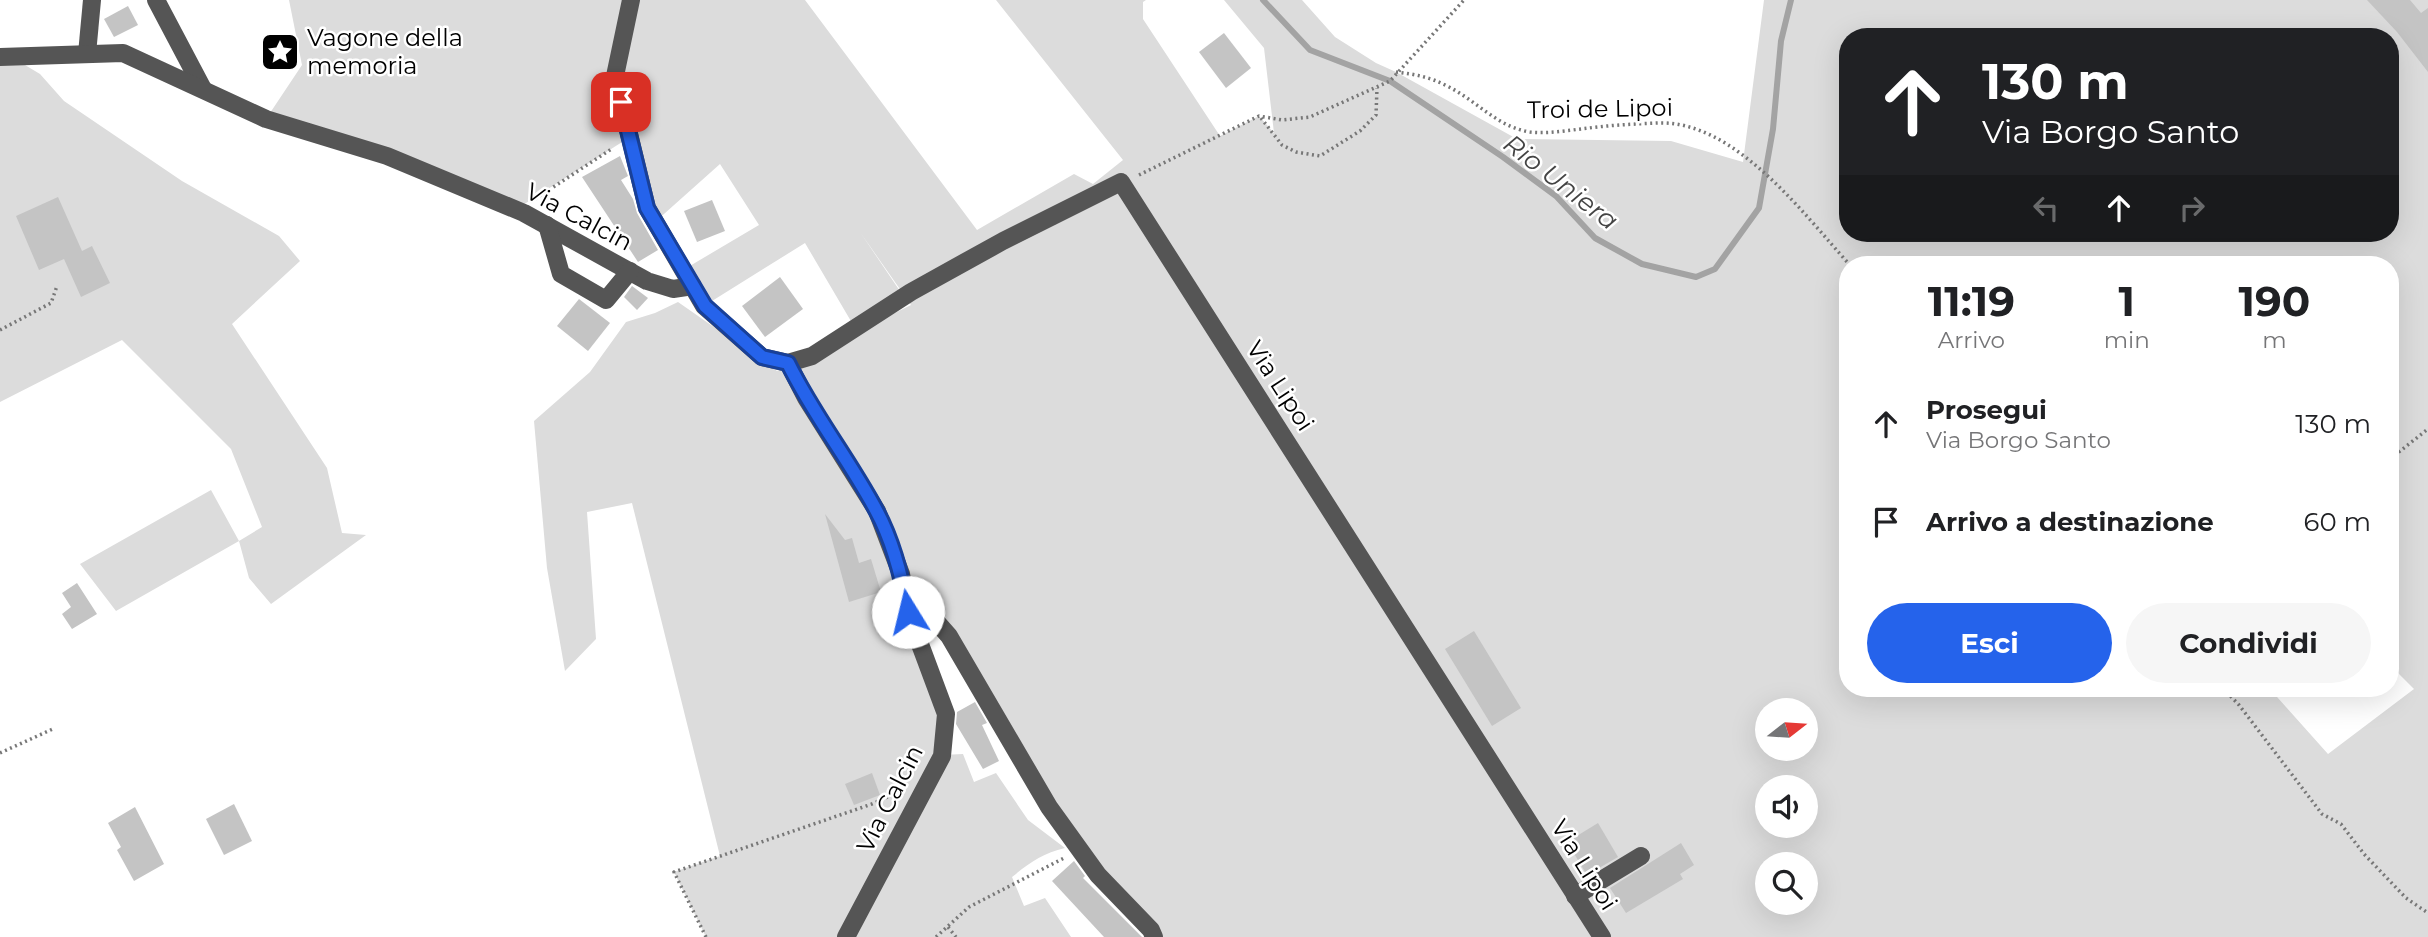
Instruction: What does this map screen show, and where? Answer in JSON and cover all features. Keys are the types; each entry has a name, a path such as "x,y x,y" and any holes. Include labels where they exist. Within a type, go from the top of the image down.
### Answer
{"street":[{"path":"87,54 92,0"},
{"path":"156,0 203,89"},
{"path":"631,0 615,76 647,208 705,306 762,357 788,363 812,356 923,285 1003,241 1121,182"},
{"name":"Via Calcin","path":"0,57 123,53 266,119 387,156 515,210 647,281 673,289 693,286"},
{"name":"Via Lipoi","path":"1121,182 1602,937"},
{"path":"547,225 561,274 606,300 630,271"},
{"name":"Via Calcin","path":"788,363 806,398 877,511 901,574 908,612 946,714 942,756 846,937"},
{"path":"903,584 949,636 1049,807 1098,875 1151,930 1154,937"},
{"path":"1576,896 1641,856"}],"path":[{"path":"1121,182 1156,168 1259,116 1282,120 1310,117 1390,81 1464,0"},
{"name":"Troi de Lipoi","path":"1396,72 1418,74 1449,86 1507,125 1530,132 1663,123 1698,128 1727,142 1760,169 1842,256"},
{"path":"1259,116 1282,145 1296,152 1321,156 1360,131 1376,114 1377,87"},
{"path":"515,210 545,194 630,137"},
{"path":"0,330 51,303 57,286"},
{"path":"2399,453 2428,429"},
{"path":"2231,697 2322,814 2341,824 2364,854 2406,898 2428,913"},
{"path":"0,753 55,728"},
{"path":"706,937 674,872 872,804 903,790"},
{"path":"936,937 969,907 1079,848"},
{"path":"948,927 956,937"}],"shaded area":[{"path":"289,0 805,0 977,230 1074,174 1093,184 1123,160 996,0 1146,0 1143,2 1143,19 1220,136 1259,116 1274,133 1264,48 1224,0 1302,0 1335,37 1376,63 1517,139 1671,141 1743,162 1764,0 2428,0 2428,937 1154,937 1098,875 933,618 904,586 946,714 942,755 963,754 974,782 996,773 1028,820 1065,848 1037,859 1012,877 1024,906 1045,898 1071,937 706,937 674,872 720,856 632,503 587,512 596,639 565,671 547,568 534,421 590,372 626,322 678,302 777,371 911,305 860,232 904,297 855,328 805,243 704,306 683,270 759,225 720,164 655,222 630,137 515,210 266,119 302,65"},
{"path":"10,56 40,74 64,101 182,181 279,236 300,261 232,324 327,468 342,533 366,535 271,604 249,578 239,541 262,527 231,449 122,340 0,402 0,57"},
{"path":"211,490 239,541 116,611 80,564"}],"building":[{"path":"2367,0 2410,0 2421,13 2428,8 2428,72 2399,35 2399,28 2393,28"},
{"path":"128,6 138,25 114,37 104,19"},
{"path":"1224,33 1251,68 1226,88 1199,52"},
{"path":"620,156 628,176 621,180 658,250 638,262 582,177"},
{"path":"58,197 82,251 92,246 110,283 81,297 64,259 39,270 16,216"},
{"path":"712,200 725,231 697,242 684,211"},
{"path":"780,277 803,309 765,337 742,306"},
{"path":"632,286 648,298 637,310 624,297"},
{"path":"579,299 610,323 588,351 557,326"},
{"path":"825,514 845,540 852,538 859,563 871,559 881,592 849,602"},
{"path":"77,583 97,614 72,629 62,614 71,607 62,593"},
{"path":"1474,631 1521,708 1492,726 1445,649"},
{"path":"975,702 987,723 982,725 999,761 983,769 956,724 957,712"},
{"path":"872,773 880,795 854,805 845,784"},
{"path":"234,804 252,841 224,855 206,819"},
{"path":"135,807 164,864 134,881 117,850 121,847 108,823"},
{"path":"1598,823 1618,857 1587,875 1567,842"},
{"path":"1681,843 1694,865 1680,874 1683,879 1626,913 1610,888"},
{"path":"1074,861 1085,876 1083,878 1142,937 1104,937 1052,881"}],"waterway":[{"name":"Rio Uniera","path":"1263,0 1310,50 1390,81 1556,196 1595,238 1642,264 1696,277 1715,269 1759,208 1773,129 1781,41 1791,0"}],"place":[{"name":"Vagone della memoria","path":"280,52"}],"route":[{"path":"621,102 647,208 705,306 762,357 788,363 806,398 877,511 901,574 908,612"}]}
